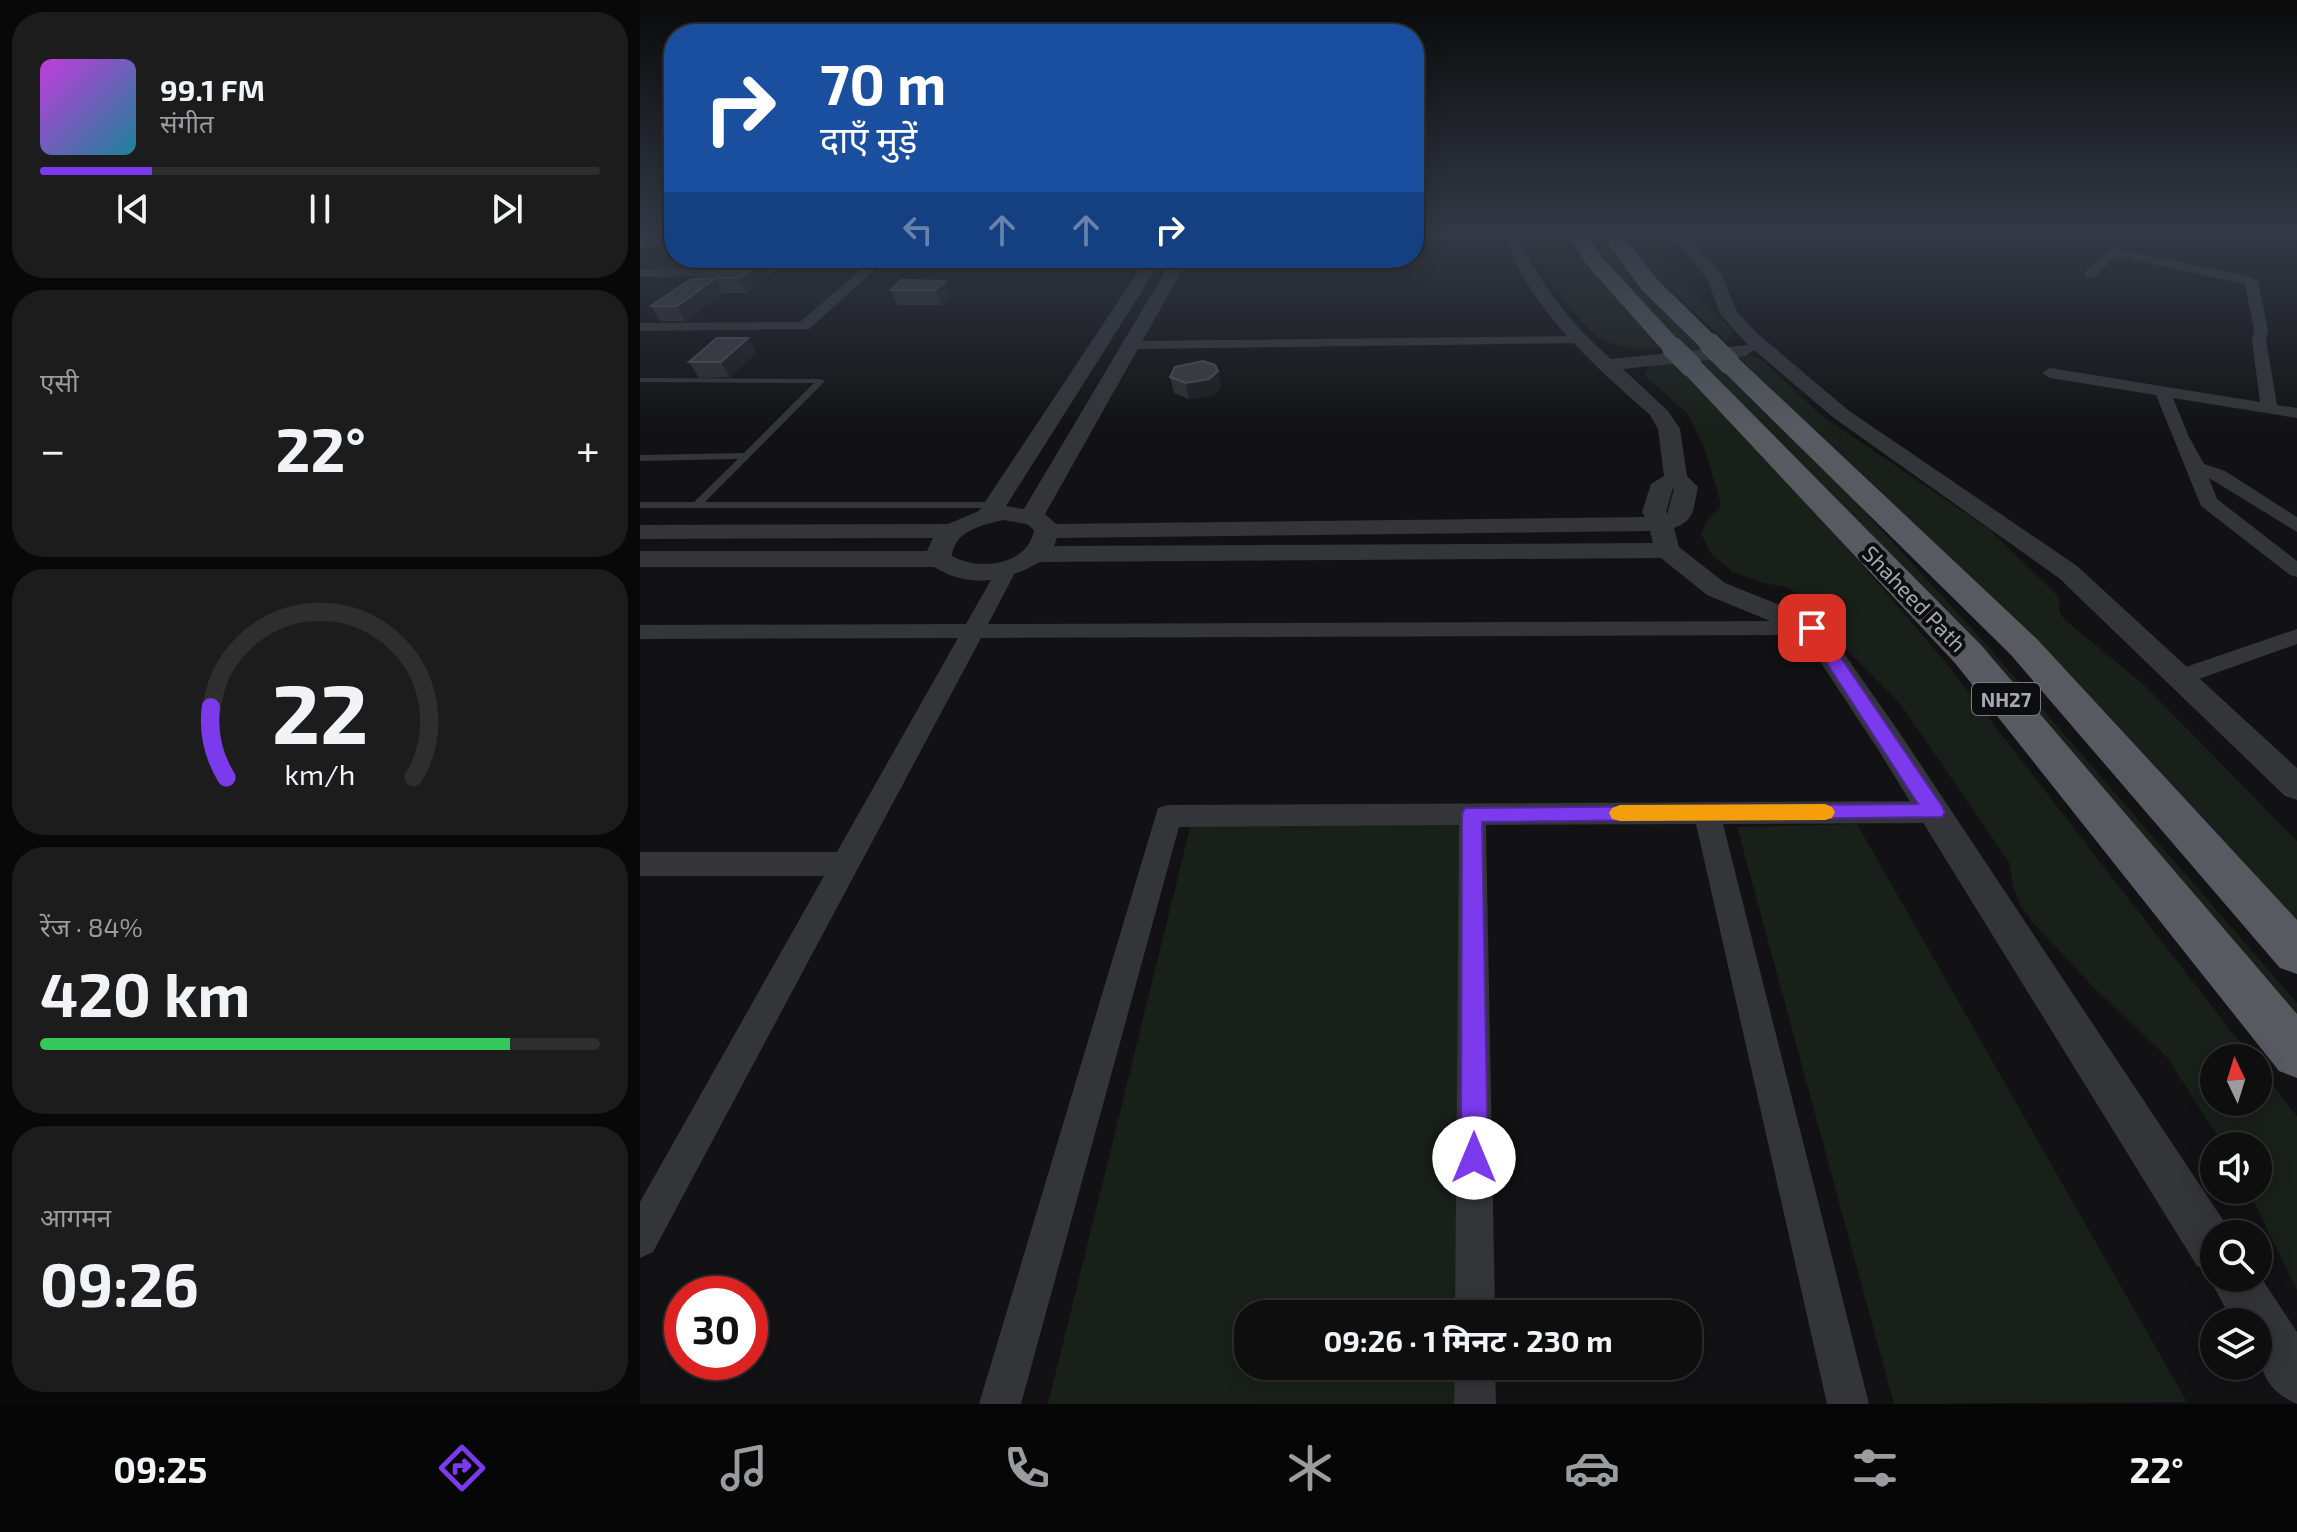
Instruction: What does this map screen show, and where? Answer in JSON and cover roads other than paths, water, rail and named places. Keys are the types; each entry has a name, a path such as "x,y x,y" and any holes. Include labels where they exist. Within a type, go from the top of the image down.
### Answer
{"highway":[{"name":"Shaheed Path","path":"1636,300 2024,647 2297,953"},
{"name":"Shaheed Path","path":"1661,300 1701,355 1968,654 2297,1053"}],"street":[{"path":"640,327 804,326 834,300"},
{"path":"1007,569 963,573 949,569 939,559 938,549 954,531 992,511 1128,300"},
{"path":"640,1239 1007,569 1038,534 1131,345 1157,300"},
{"path":"1547,300 1578,340 1658,411 1669,429 1676,479 1686,487 1679,518 1664,537"},
{"path":"1724,300 1729,314 1763,348 1841,414 2068,572 2297,787"},
{"path":"2255,300 2269,408"},
{"path":"1131,345 1578,340"},
{"path":"1608,365 1763,348"},
{"path":"2050,373 2297,413"},
{"path":"2162,390 2180,437 2197,468 2208,502 2297,571"},
{"path":"2197,468 2219,475 2297,526"},
{"path":"992,511 1003,513 1038,534 1664,537 1716,589 1812,628 2200,1227"},
{"path":"640,532 954,531"},
{"path":"640,559 939,559"},
{"path":"640,632 1812,628"},
{"path":"2182,677 2297,636"},
{"path":"1000,1404 1168,816 1934,812"},
{"path":"1707,813 1848,1404"},
{"path":"1472,814 1475,1300"},
{"path":"640,864 846,864"},
{"path":"2242,1292 2297,1378"},
{"path":"1475,1380 1475,1404"}],"lane":[{"path":"640,380 821,381 697,505"},
{"path":"640,458 745,456"},
{"path":"640,505 992,511"}]}
